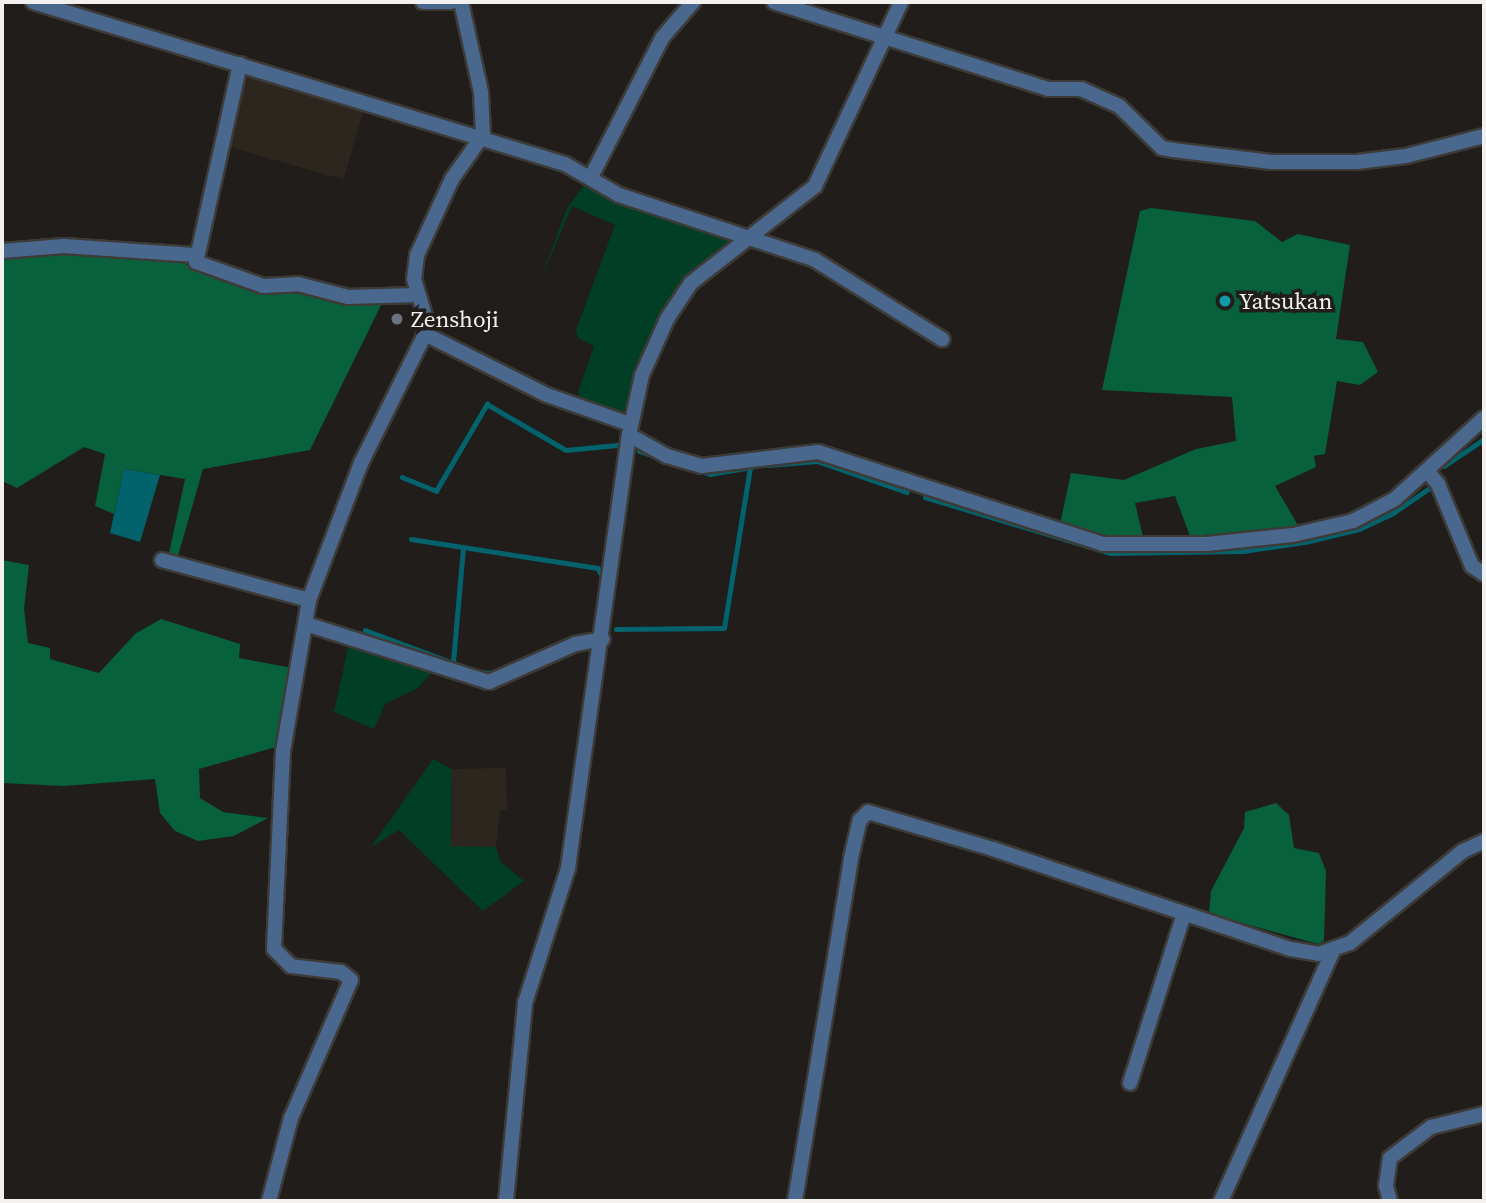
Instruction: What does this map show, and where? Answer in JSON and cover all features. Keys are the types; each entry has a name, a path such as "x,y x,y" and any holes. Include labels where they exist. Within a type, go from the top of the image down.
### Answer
{"street":[{"path":"33,2 565,164 619,195 788,249 850,279 942,339"},
{"path":"423,2 451,2"},
{"path":"269,1201 291,1118 351,979 341,972 284,963 274,949 283,751 309,600 360,463 425,334 426,319 417,295 414,268 420,247 452,179 482,140 481,92 461,2"},
{"path":"591,177 662,38 694,2"},
{"path":"774,2 792,4 884,39 1049,89 1081,89 1119,106 1162,148 1271,162 1357,162 1406,156 1484,136"},
{"path":"506,1201 525,1003 568,868 603,639 629,429 642,375 675,304 691,283 815,186 901,2"},
{"path":"240,64 195,262 263,286 298,284 348,297 417,295"},
{"path":"2,251 64,246 195,255"},
{"path":"425,334 547,394 629,429 667,456 702,466 818,452 1119,545 1207,544 1324,529 1353,521 1395,499 1484,418"},
{"path":"1427,472 1438,484 1472,566 1484,574"},
{"path":"162,560 309,600"},
{"path":"306,624 488,682 575,645 603,639"},
{"path":"795,1201 851,859 864,815 873,812 993,849 1291,949 1332,953 1350,943 1463,851 1484,841"},
{"path":"1130,1083 1184,914"},
{"path":"1221,1201 1332,953"},
{"path":"1390,1201 1385,1186 1390,1158 1431,1127 1484,1114"}],"shaded area":[{"path":"244,73 364,107 343,180 223,145"},
{"path":"506,768 507,809 500,811 496,847 451,846 452,769"}],"green space":[{"path":"586,183 733,240 681,286 667,306 641,359 626,413 580,400 578,392 594,346 578,338 576,330 615,225 572,206 541,279 567,208"},
{"path":"1151,208 1255,221 1282,242 1298,234 1350,245 1336,339 1363,342 1378,372 1360,385 1337,381 1325,454 1314,456 1316,467 1275,486 1299,527 1190,536 1175,496 1135,503 1143,537 1111,536 1060,524 1071,473 1124,480 1196,449 1236,441 1232,397 1102,390 1140,211"},
{"path":"79,252 182,263 264,292 281,288 356,302 384,299 310,450 203,469 178,556 169,553 185,479 124,469 114,514 95,506 105,454 84,447 17,488 2,481 2,260 25,253"},
{"path":"2,560 29,565 24,609 28,643 50,648 50,659 99,673 135,634 161,619 240,644 239,658 292,668 276,747 199,769 200,798 223,812 268,818 234,836 198,841 175,831 160,813 155,779 64,786 2,783"},
{"path":"349,644 433,671 418,688 385,704 374,729 334,712"},
{"path":"433,759 452,769 451,846 496,847 500,861 524,881 483,911 399,830 371,847"},
{"path":"1276,803 1289,815 1294,848 1319,853 1326,871 1324,941 1318,944 1209,914 1211,891 1244,828 1245,812"}],"water":[{"path":"124,469 160,475 140,542 110,533"}],"waterway":[{"path":"402,477 436,491 487,404 566,450 617,445"},
{"path":"1444,466 1484,439"},
{"path":"639,451 710,474 752,467"},
{"path":"768,465 817,461 907,492"},
{"path":"616,629 724,628 750,467"},
{"path":"925,497 1110,553 1243,551 1305,542 1359,529 1393,513 1428,489"},
{"path":"411,539 598,568 603,578"},
{"path":"453,662 463,548"},
{"path":"365,630 478,672 493,673"}],"place":[{"name":"Yatsukan","path":"1225,301"},
{"name":"Zenshoji","path":"397,319"}]}
